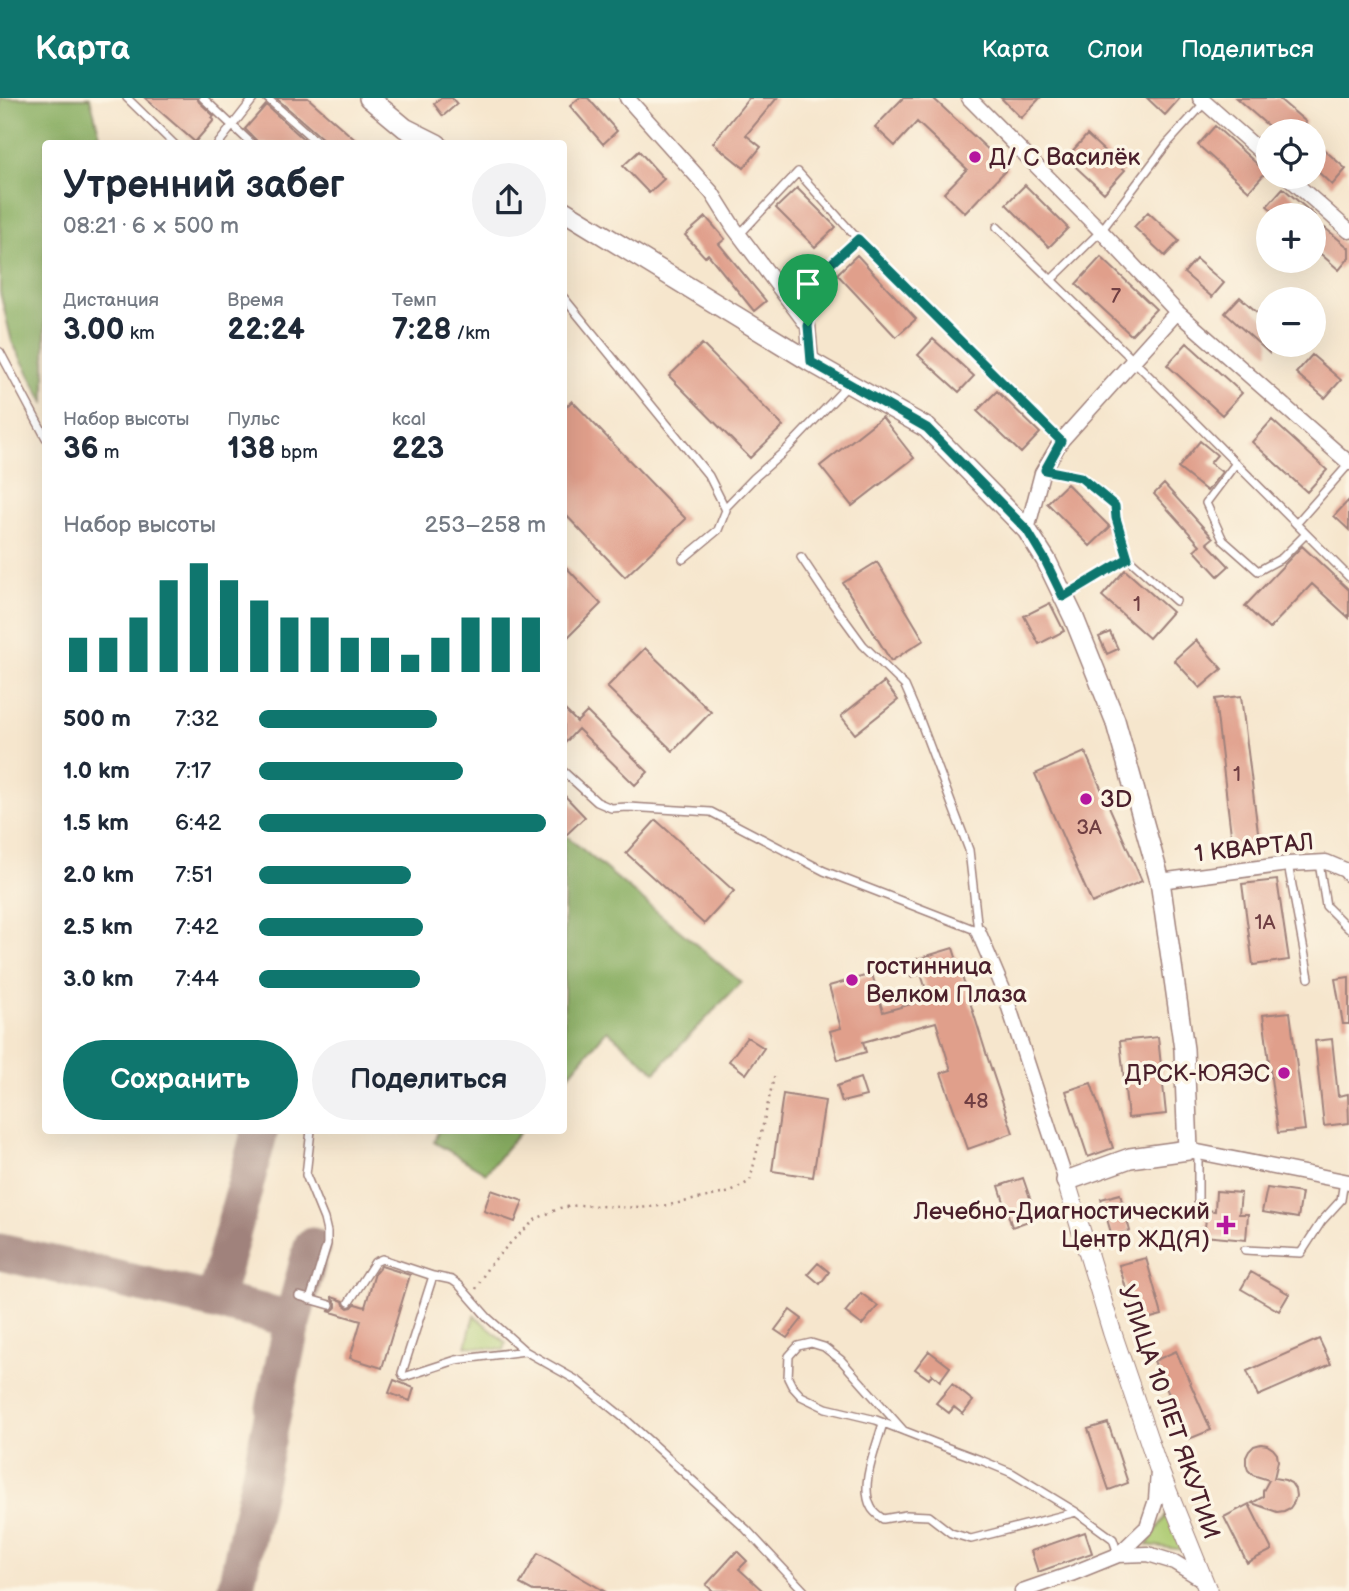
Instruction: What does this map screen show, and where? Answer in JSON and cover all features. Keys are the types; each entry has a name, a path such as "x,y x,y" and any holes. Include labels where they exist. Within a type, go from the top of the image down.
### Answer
{"main road":[{"path":"369,98 405,128 425,140"},
{"path":"567,213 811,362 927,428 1027,530 1045,560 1074,618 1115,720 1160,881 1184,1049 1193,1152 1130,1158 1066,1181"}],"street":[{"path":"628,98 712,193 739,235 808,326 811,362"},
{"path":"969,98 1177,312 1349,464"},
{"path":"1205,99 1256,147"},
{"path":"1302,189 1349,231"},
{"path":"1027,530 1042,474 1061,441 1177,312"},
{"name":"1 КВАРТАЛ","path":"1160,881 1288,864 1326,862 1348,871"},
{"name":"УЛИЦА 10 ЛЕТ ЯКУТИИ","path":"978,931 1004,992 1112,1332 1158,1466 1208,1591"},
{"path":"1193,1152 1347,1181"},
{"path":"1118,1555 1147,1527 1156,1500 1158,1466"},
{"path":"1022,1591 1118,1555 1148,1554 1174,1562 1200,1578 1208,1591"}],"lane":[{"path":"127,98 170,140"},
{"path":"203,98 248,140"},
{"path":"221,140 254,98"},
{"path":"267,98 314,140"},
{"path":"1051,280 1101,231 1205,99"},
{"path":"739,235 798,172 858,239 1061,441"},
{"path":"997,227 1349,577"},
{"path":"808,326 824,270 858,239"},
{"path":"567,302 709,476 726,510 718,530 683,559"},
{"path":"0,352 42,431"},
{"path":"724,508 787,449 849,384"},
{"path":"1236,463 1206,503 1223,540 1258,571 1282,558 1306,534"},
{"path":"1296,524 1349,464"},
{"path":"1045,470 1080,477 1115,506 1128,558 1176,601"},
{"path":"567,775 597,802 611,808 711,812 824,871 978,931 969,850 905,686 863,645 801,557"},
{"path":"1063,597 1128,558"},
{"path":"1319,863 1326,906 1349,929"},
{"path":"1288,864 1309,978"},
{"path":"310,1300 327,1244 324,1220 306,1175 311,1134"},
{"path":"1193,1152 1198,1202"},
{"path":"1245,1250 1301,1253 1321,1222 1341,1200 1347,1181"},
{"path":"349,1302 378,1260 382,1259 433,1276 452,1279 488,1318 525,1351 578,1381 625,1419 746,1529 804,1591"},
{"path":"433,1276 401,1373 404,1377 456,1360 525,1351"},
{"path":"299,1296 330,1305"},
{"path":"904,1431 841,1360 824,1347 811,1343 798,1346 789,1356 788,1378 801,1396 827,1408 883,1423 1012,1474 1076,1512 1112,1539 1118,1555"},
{"path":"883,1423 869,1471 866,1492 872,1510 883,1519 906,1515 929,1516 951,1533 971,1539 1076,1512"}],"path":[{"path":"475,1302 475,1291 488,1267 536,1219 560,1208 579,1205 639,1208 669,1205 731,1192 750,1181 774,1077"}],"green space":[{"path":"0,98 90,98 101,140 42,140 42,398 12,342 0,292"},
{"path":"567,837 741,982 655,1072 607,1030 567,1077"},
{"path":"437,1134 518,1134 486,1173 434,1142"},
{"path":"474,1315 506,1343 504,1350 466,1346"},
{"path":"1168,1512 1184,1550 1147,1545"}],"building":[{"path":"145,98 197,98 214,116 214,120 197,140 193,140"},
{"path":"276,98 308,98 355,140 323,139"},
{"path":"441,98 452,98 457,104 443,116 434,104"},
{"path":"579,98 588,98 617,131 603,144 570,106"},
{"path":"749,98 777,98 746,135 761,147 744,168 713,143"},
{"name":"Д/ С Василёк","path":"903,98 933,98 1008,168 965,213 944,193 967,169 917,122 895,146 875,127"},
{"path":"1001,98 1040,98 1021,118"},
{"path":"1147,98 1180,98 1165,115"},
{"path":"1236,98 1278,98 1302,119 1260,119"},
{"path":"266,105 305,140 256,140 245,129"},
{"path":"1215,126 1256,163 1256,183 1249,191 1198,145"},
{"path":"1087,135 1125,170 1104,193 1066,158"},
{"path":"639,151 664,179 649,193 623,166"},
{"path":"1326,151 1346,169 1332,185 1326,179"},
{"path":"1025,185 1068,228 1049,247 1006,204"},
{"path":"797,188 836,227 815,247 776,208"},
{"path":"1284,189 1300,203 1270,203"},
{"path":"1148,212 1179,241 1165,256 1134,227"},
{"path":"706,217 725,239 719,244 766,301 754,311 708,254 705,257 685,235"},
{"path":"1326,229 1349,248 1349,258 1339,270 1326,259"},
{"path":"857,255 916,319 896,337 837,274"},
{"path":"1101,257 1156,309 1131,335 1076,284"},
{"path":"1196,259 1224,283 1212,297 1184,273"},
{"path":"1240,297 1256,311 1256,341 1225,313"},
{"path":"933,339 974,376 959,392 918,355"},
{"path":"1187,343 1242,393 1222,415 1167,365"},
{"path":"702,344 783,426 750,458 669,376"},
{"path":"1310,357 1314,357 1341,380 1325,398 1296,373"},
{"path":"997,391 1040,433 1021,453 977,411"},
{"path":"572,401 686,519 625,577 567,516 567,406"},
{"path":"882,417 914,458 852,506 820,466"},
{"path":"1272,420 1327,470 1307,492 1252,442"},
{"path":"1200,441 1217,455 1210,463 1222,472 1207,491 1178,468"},
{"path":"1067,484 1110,527 1090,546 1047,503"},
{"path":"1164,484 1213,538 1207,543 1229,566 1218,576 1194,550 1200,545 1154,494"},
{"path":"1349,500 1349,530 1334,516"},
{"path":"1302,546 1349,590 1349,618 1312,584 1269,629 1245,606"},
{"path":"877,562 924,640 891,661 843,583"},
{"path":"567,568 601,604 567,638"},
{"path":"1125,570 1172,612 1149,638 1102,596"},
{"path":"1050,603 1064,631 1039,644 1024,616"},
{"path":"1110,632 1118,649 1107,654 1099,637"},
{"path":"1196,640 1222,669 1200,688 1174,660"},
{"path":"645,648 711,712 673,751 607,687"},
{"path":"884,682 898,700 855,734 841,716"},
{"path":"1241,696 1260,848 1233,851 1215,699"},
{"path":"567,712 577,722 587,712 648,772 635,785 578,729 567,741"},
{"path":"1085,752 1142,881 1092,903 1035,774"},
{"path":"567,798 585,817 567,834"},
{"path":"656,820 734,891 704,924 626,853"},
{"path":"1277,880 1289,960 1253,965 1242,884"},
{"path":"953,948 1013,1133 968,1149 941,1073 951,1070 936,1022 863,1042 866,1052 838,1060 830,1031 841,1028 829,986 872,974 883,1012 929,999 921,974 911,977 907,962"},
{"path":"1349,977 1349,1024 1343,1024 1335,979"},
{"path":"1290,1012 1305,1130 1278,1133 1263,1015"},
{"path":"747,1037 764,1048 746,1074 729,1061"},
{"path":"1158,1037 1166,1114 1128,1118 1120,1041"},
{"path":"1332,1039 1338,1096 1348,1094 1349,1123 1324,1126 1315,1041"},
{"path":"860,1078 866,1096 842,1102 837,1086"},
{"path":"1091,1083 1113,1148 1088,1157 1066,1091"},
{"path":"783,1094 825,1101 813,1177 772,1171"},
{"path":"1023,1178 1037,1218 1012,1227 999,1186"},
{"path":"1267,1188 1302,1193 1298,1218 1262,1212"},
{"path":"491,1190 523,1201 515,1222 484,1211"},
{"name":"Лечебно-Диагностический Центр ЖД(Я)","path":"1216,1191 1241,1193 1239,1214 1248,1214 1246,1240 1204,1236 1207,1210 1215,1211"},
{"path":"1120,1194 1130,1231 1112,1236 1101,1199"},
{"path":"1146,1258 1162,1315 1136,1322 1119,1265"},
{"path":"818,1263 829,1272 820,1284 808,1274"},
{"path":"381,1266 410,1275 382,1368 350,1358 361,1321 328,1311 336,1307 332,1297 343,1301 348,1308 355,1304 365,1307 375,1273"},
{"path":"1251,1272 1289,1294 1279,1311 1241,1289"},
{"path":"861,1293 878,1306 862,1325 845,1312"},
{"path":"790,1310 802,1319 787,1338 775,1330"},
{"path":"1319,1339 1331,1364 1258,1396 1247,1371"},
{"path":"929,1351 950,1367 940,1381 932,1374 929,1379 915,1369"},
{"path":"1176,1351 1211,1430 1189,1439 1154,1361"},
{"path":"394,1380 414,1388 410,1401 389,1393"},
{"path":"952,1384 973,1401 963,1414 954,1407 949,1413 936,1403"},
{"path":"1108,1423 1128,1483 1109,1490 1088,1429"},
{"path":"1261,1444 1267,1445 1277,1454 1274,1478 1291,1483 1295,1489 1294,1502 1284,1511 1277,1512 1252,1503 1263,1497 1269,1480 1253,1475 1246,1464 1249,1451"},
{"path":"1249,1504 1272,1550 1247,1563 1224,1517"},
{"path":"1085,1532 1092,1553 1038,1572 1031,1551"},
{"path":"737,1551 747,1561 739,1569 763,1591 713,1591 706,1585"},
{"path":"538,1553 604,1591 533,1591 520,1584"}],"taxiway":[{"path":"214,1302 259,1134"},
{"path":"0,1252 293,1319 312,1246"},
{"path":"235,1591 293,1319"}],"place":[{"name":"Д/ С Василёк","path":"975,157"},
{"name":"3D","path":"1086,799"},
{"name":"гостинница Велком Плаза","path":"852,980"},
{"name":"ДРСК-ЮЯЭС","path":"1284,1073"},
{"name":"Лечебно-Диагностический Центр ЖД(Я)","path":"1226,1225"}],"route":[{"path":"858,239 1061,441 1045,470 1080,477 1115,506 1128,558 1063,597 1027,530 927,428 811,362 808,326 824,270 858,239"}]}
